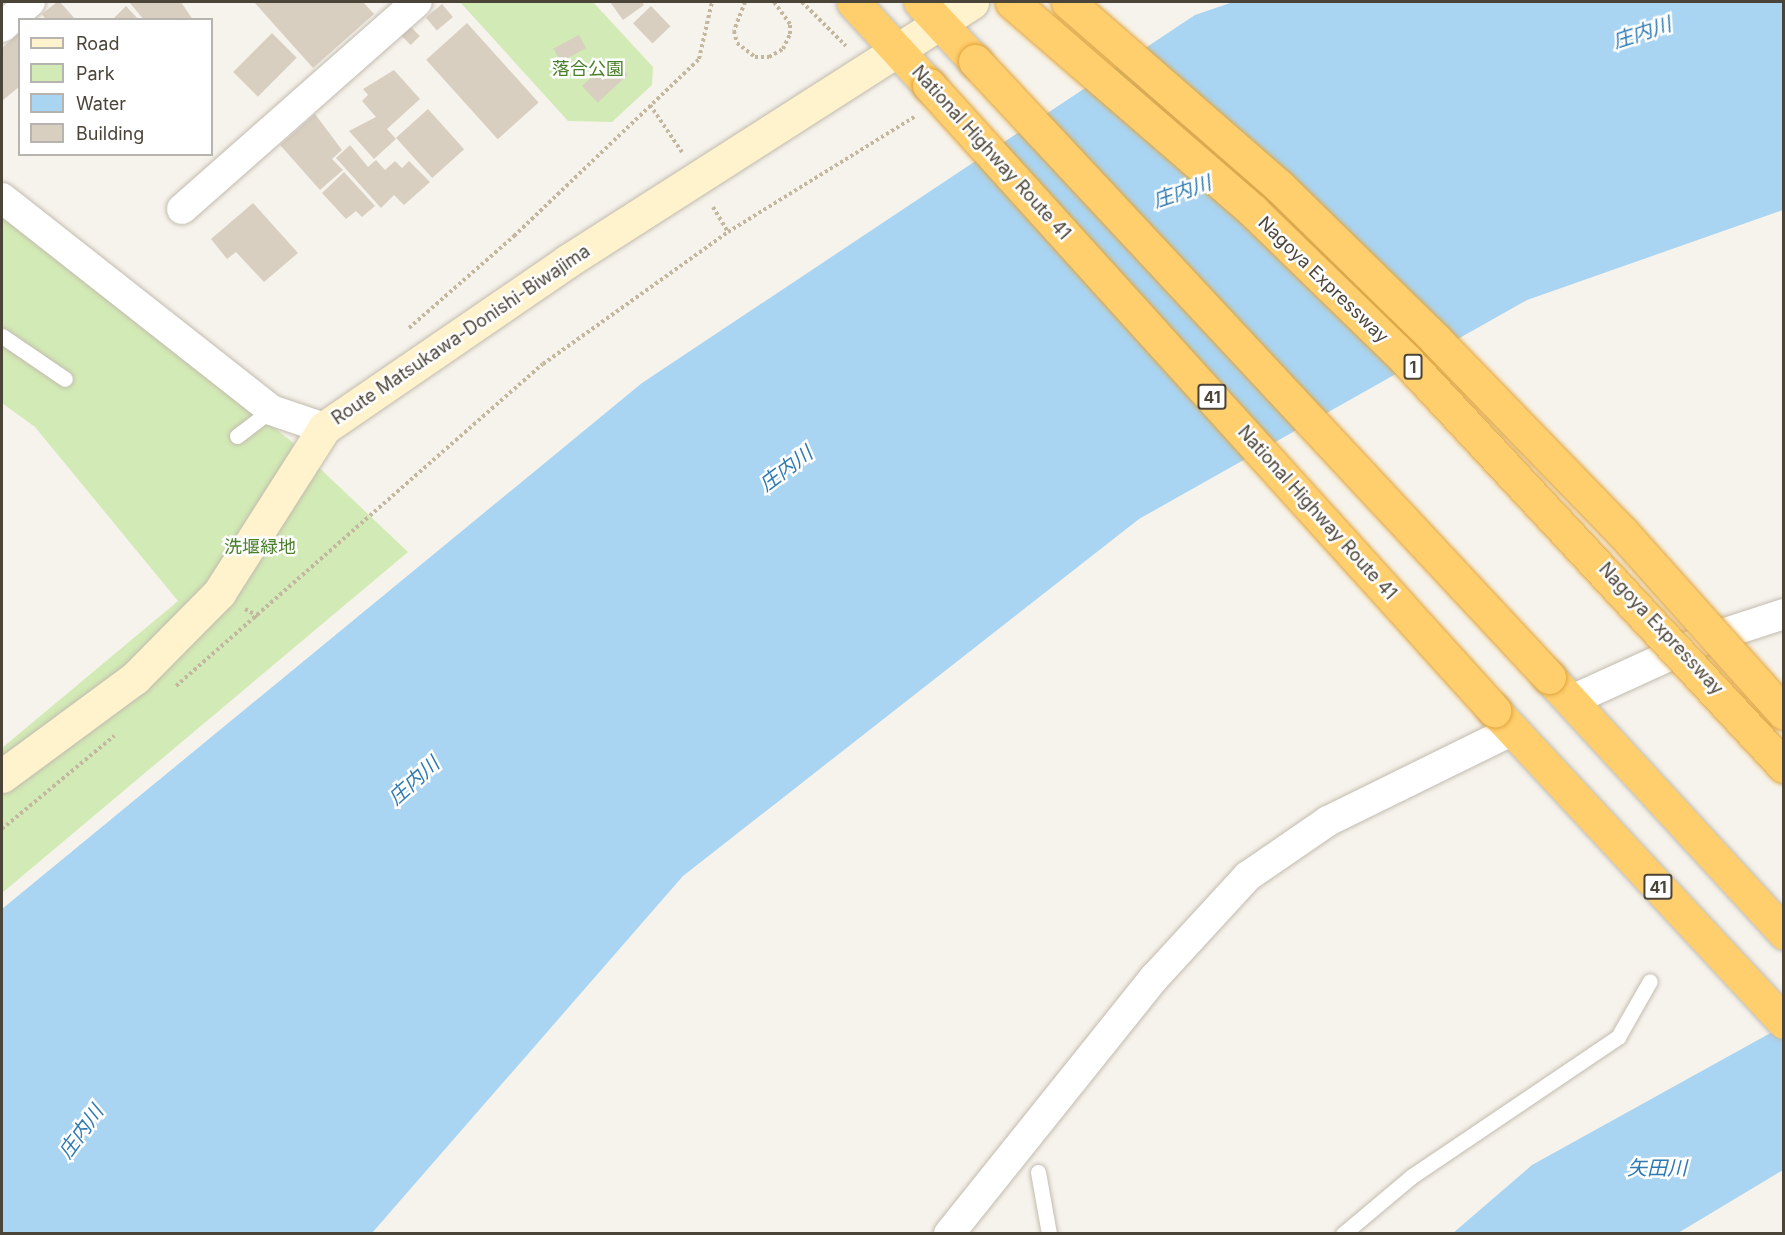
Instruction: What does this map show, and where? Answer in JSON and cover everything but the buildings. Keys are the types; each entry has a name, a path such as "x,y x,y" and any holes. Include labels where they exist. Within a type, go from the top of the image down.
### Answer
{"highway":[{"name":"National Highway Route 41","path":"853,2 897,49 928,98 1784,1022"},
{"name":"Nagoya Expressway","path":"1012,2 1226,187 1406,360 1784,766"},
{"name":"Nagoya Expressway","path":"1068,2 1279,186 1435,339 1623,533 1784,712"},
{"path":"930,12 1784,933"}],"main road":[{"name":"Route Matsukawa-Donishi-Biwajima","path":"2,776 135,678 219,593 324,428 897,49 930,12 972,2"}],"street":[{"path":"2,27 30,2"},
{"path":"182,209 417,2"},
{"path":"2,198 271,410 324,428"},
{"path":"1580,711 1704,640 1784,614"},
{"path":"949,1233 1155,977 1248,876 1328,821 1513,730"}],"lane":[{"path":"2,336 65,380"},
{"path":"237,436 271,410"},
{"path":"1343,1233 1412,1176 1618,1037 1650,981"},
{"path":"1038,1172 1048,1233"}],"path":[{"path":"398,337 514,236 699,59 712,2"},
{"path":"746,2 734,31 737,43 755,57 769,57 783,49 790,34 784,15 774,2"},
{"path":"802,2 853,53"},
{"path":"167,693 543,364 728,232 928,98"},
{"path":"650,105 699,178"},
{"path":"2,829 121,731"}],"green space":[{"name":"落合公園","path":"460,2 593,2 653,67 652,85 612,122 568,121"},
{"name":"洗堰緑地","path":"2,213 291,441 408,552 2,893 2,748 178,601 35,427 2,403"}],"water":[{"name":"庄内川","path":"1233,2 1783,2 1783,210 1527,300 1139,519 683,876 372,1233 2,1234 2,909 642,383 1195,15"},
{"name":"矢田川","path":"1783,1026 1783,1170 1678,1233 1452,1234 1532,1165"}]}
